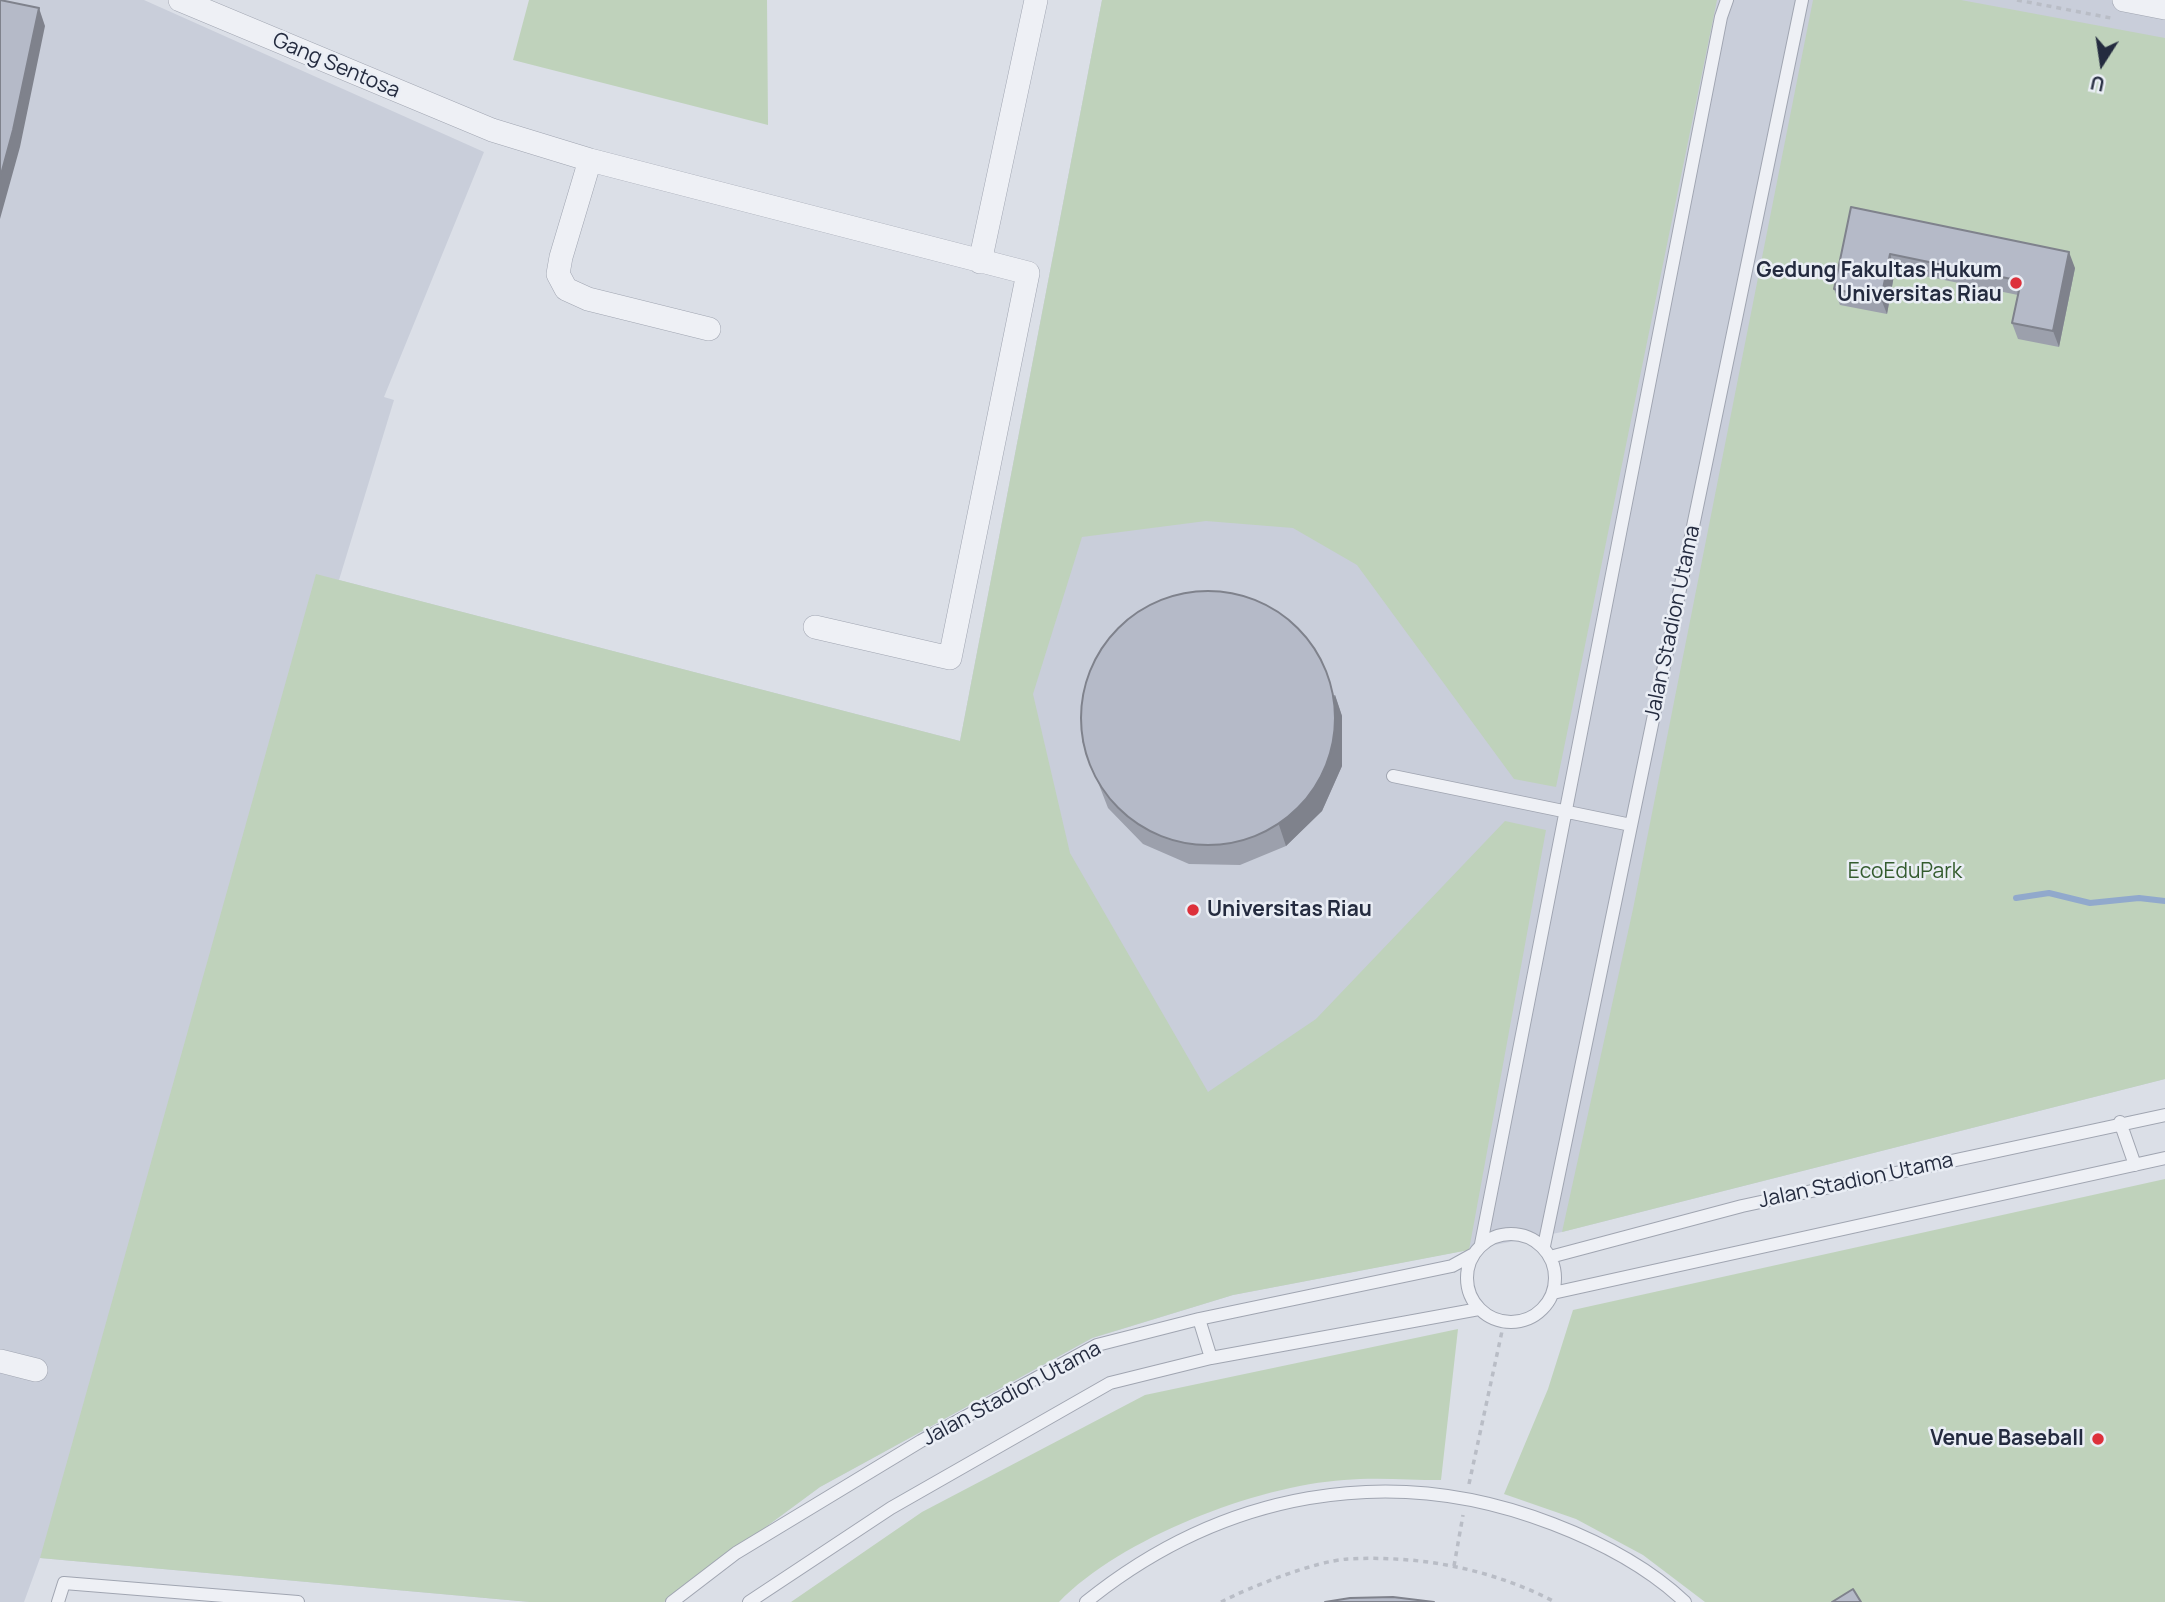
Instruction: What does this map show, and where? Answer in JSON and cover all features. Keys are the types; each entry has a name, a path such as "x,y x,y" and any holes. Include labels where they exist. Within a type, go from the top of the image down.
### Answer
{"street":[{"name":"Gang Sentosa","path":"180,0 492,131 590,160 1028,273 950,658 815,627"},
{"path":"980,262 1036,0"},
{"path":"2118,9 2165,8"},
{"path":"590,160 561,257 558,275 566,289 588,299 709,329"},
{"path":"0,1361 36,1370"}],"lane":[{"path":"1481,1244 1721,17 1727,0"},
{"name":"Jalan Stadion Utama","path":"1802,0 1631,825 1547,1252 2120,1122 2165,1115"},
{"path":"1393,776 1631,825"},
{"path":"2120,1122 2135,1165"},
{"name":"Jalan Stadion Utama","path":"1553,1293 2165,1158"},
{"path":"1509,1233 1523,1235 1547,1252 1555,1280 1553,1293 1544,1307 1533,1316 1504,1322 1479,1309 1470,1297 1466,1283 1472,1255 1481,1244 1509,1233"},
{"name":"Jalan Stadion Utama","path":"671,1602 736,1553 921,1441 1097,1346 1199,1318 1452,1266 1472,1255"},
{"name":"Jalan Stadion Utama","path":"749,1602 891,1508 1111,1383 1211,1358 1479,1309"},
{"path":"1199,1318 1211,1358"},
{"path":"1086,1602 1124,1572 1174,1541 1230,1518 1287,1501 1406,1491 1466,1498 1524,1513 1580,1534 1633,1563 1685,1602"},
{"path":"58,1602 64,1583 298,1602"}],"path":[{"path":"2017,0 2118,9"},
{"path":"1466,1498 1504,1322"},
{"path":"1454,1566 1461,1527"},
{"path":"1221,1602 1252,1586 1345,1559 1425,1561 1454,1566 1518,1582 1555,1602"}],"shaded area":[{"name":"Universitas Riau","path":"0,0 144,0 484,152 384,397 394,400 339,580 960,741 1102,0 2165,0 2165,1079 1562,1232 1233,1295 1093,1338 820,1487 664,1602 530,1602 40,1558 24,1602 0,1602"}],"green space":[{"path":"529,0 767,0 768,125 513,60"},
{"name":"Universitas Riau","path":"1102,0 1717,0 1556,787 1514,779 1357,565 1293,528 1206,521 1082,537 1033,694 1070,853 1208,1092 1316,1019 1505,821 1546,830 1469,1250 1233,1295 1092,1338 820,1487 664,1602 530,1602 40,1558 316,574 960,741"},
{"name":"EcoEduPark","path":"1813,0 1961,0 2165,38 2165,1079 1562,1232 1633,909"},
{"path":"2165,1179 2165,1602 1705,1602 1643,1555 1576,1519 1504,1494 1548,1389 1573,1310"},
{"path":"1458,1329 1441,1480 1344,1480 1309,1484 1232,1504 1192,1519 1117,1557 1085,1579 1059,1602 791,1602 922,1512 1145,1395"}],"building":[{"path":"0,0 39,8 0,178"},
{"name":"Gedung Fakultas Hukum Universitas Riau","path":"1851,207 2069,252 2053,331 2012,323 2021,281 1890,254 1881,299 1834,289"},
{"path":"1208,591 1233,594 1256,601 1268,606 1298,628 1320,658 1325,670 1332,693 1335,718 1332,743 1325,766 1320,778 1298,808 1268,830 1256,835 1233,842 1208,845 1183,842 1160,835 1148,830 1118,808 1096,778 1091,766 1084,743 1081,718 1084,693 1091,670 1096,658 1118,628 1148,606 1160,601 1183,594"},
{"path":"1853,1589 1861,1602 1832,1602"},
{"path":"1393,1597 1434,1602 1325,1602 1350,1598"}],"waterway":[{"path":"2016,898 2049,893 2090,903 2139,898 2165,901"}],"place":[{"name":"Gedung Fakultas Hukum Universitas Riau","path":"2016,283"},
{"name":"Universitas Riau","path":"1193,910"},
{"name":"Venue Baseball","path":"2098,1439"}]}
